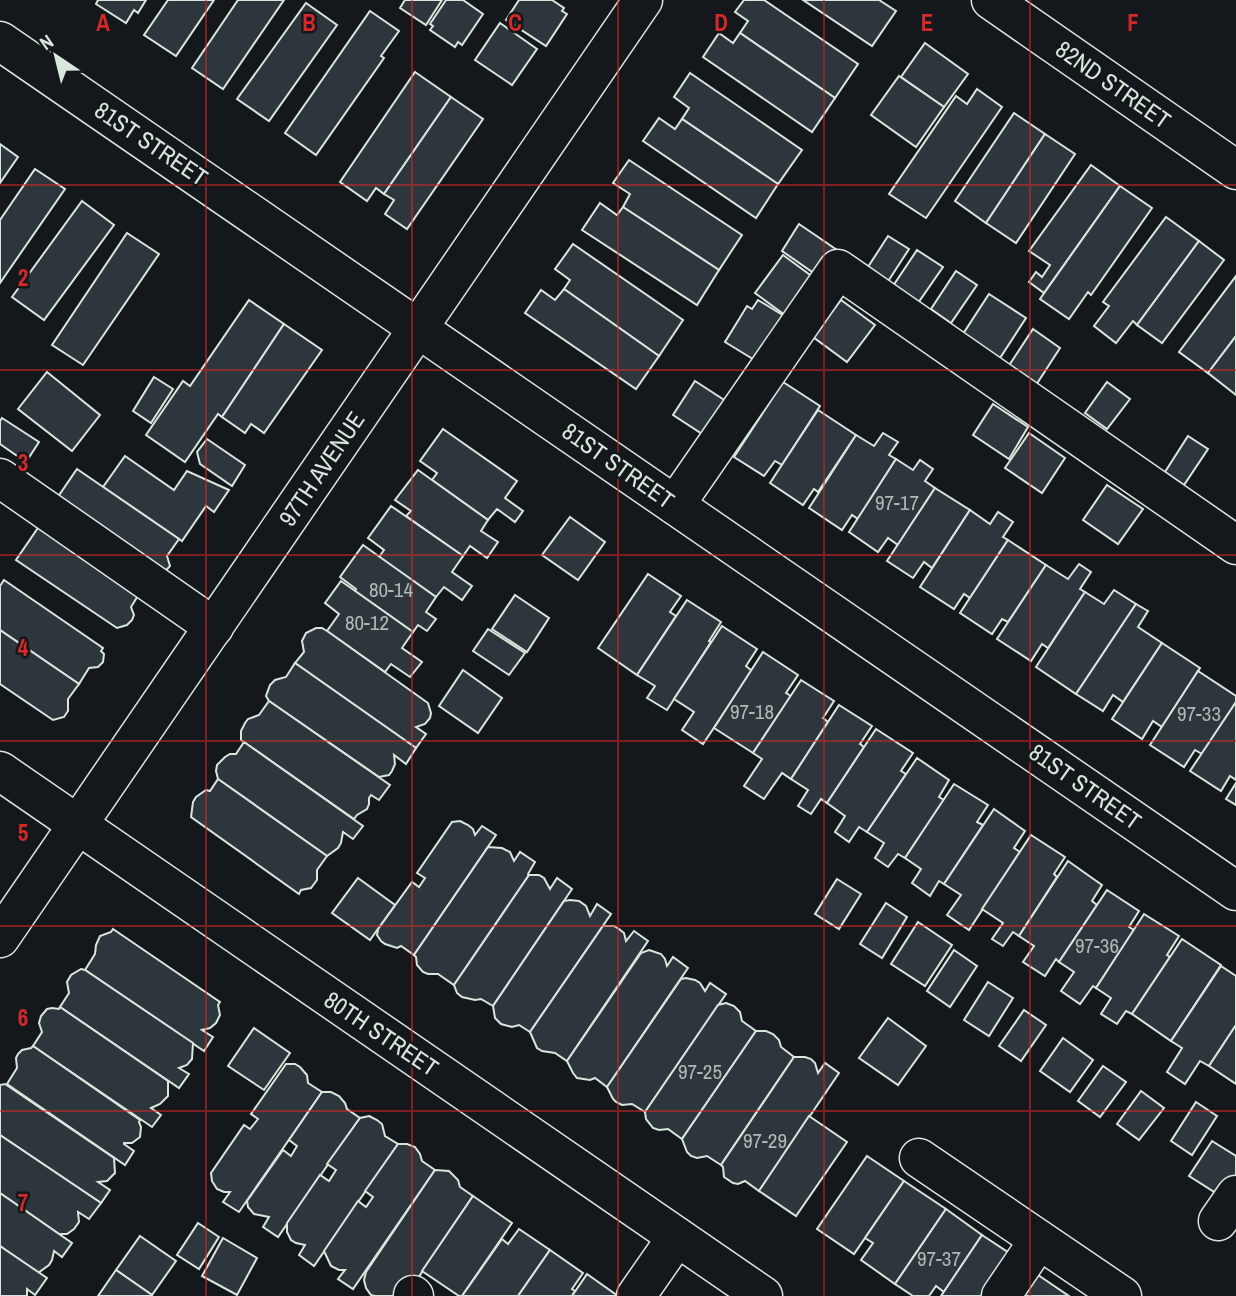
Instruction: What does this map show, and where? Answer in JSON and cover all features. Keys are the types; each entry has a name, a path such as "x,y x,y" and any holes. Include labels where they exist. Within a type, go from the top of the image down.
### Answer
{"street":[{"name":"97TH AVENUE","path":"0,938 643,0"},
{"name":"82ND STREET","path":"991,0 1236,170"},
{"name":"81ST STREET","path":"0,41 1236,891"},
{"path":"675,505 838,269 1236,545"},
{"path":"0,478 214,627"},
{"name":"80TH STREET","path":"0,771 763,1296"},
{"path":"919,1158 1122,1296"},
{"path":"636,1296 677,1237"},
{"path":"1001,1296 1039,1240"}],"building":[{"path":"98,0 146,0 138,13 134,10 126,23 96,4"},
{"path":"168,0 214,0 176,56 144,35"},
{"path":"238,0 284,0 223,89 192,68"},
{"path":"405,0 442,0 426,25 400,8"},
{"path":"446,0 463,0 483,14 462,45 458,42 455,47 430,30 433,26 430,24"},
{"path":"519,0 552,0 564,8 562,11 567,14 546,46 506,20"},
{"path":"744,0 764,0 858,64 835,98 740,33 748,21 735,12"},
{"path":"803,0 879,0 896,11 872,46"},
{"path":"306,3 337,25 269,121 237,99"},
{"path":"370,11 399,31 381,56 384,58 316,155 285,133"},
{"path":"500,23 537,49 512,85 475,60"},
{"path":"719,33 733,43 740,33 835,98 812,132 703,57"},
{"path":"925,43 968,74 944,107 901,77"},
{"path":"415,72 451,97 384,194 376,188 367,201 340,182"},
{"path":"690,73 802,150 778,184 682,119 689,108 674,97"},
{"path":"899,76 944,107 916,147 871,115"},
{"path":"977,89 1002,107 926,218 889,194 956,96 967,104"},
{"path":"451,97 483,119 407,229 385,214 394,200 384,194"},
{"path":"1014,113 1045,134 986,223 955,201"},
{"path":"659,118 675,129 682,119 778,184 756,218 643,141"},
{"path":"1045,134 1075,154 1016,243 986,223"},
{"path":"0,144 18,157 0,183"},
{"path":"629,160 742,235 719,270 623,207 630,194 613,183"},
{"path":"1091,165 1120,186 1044,293 1029,282 1036,272 1042,277 1050,265 1029,251"},
{"path":"35,169 65,189 0,283 0,220"},
{"path":"1120,186 1152,208 1091,295 1088,292 1069,319 1040,299"},
{"path":"82,201 114,225 44,320 12,297"},
{"path":"600,203 617,215 623,207 719,270 697,305 582,230"},
{"path":"1166,217 1199,241 1137,325 1133,321 1116,343 1094,326 1109,306 1103,302"},
{"path":"799,224 837,250 818,276 782,251"},
{"path":"127,233 159,254 83,365 52,345"},
{"path":"888,236 909,249 887,283 866,270"},
{"path":"1199,241 1224,260 1162,343 1137,325"},
{"path":"573,244 683,320 659,356 564,289 570,280 555,269"},
{"path":"917,250 943,267 918,303 893,286"},
{"path":"783,255 817,280 789,318 755,293"},
{"path":"956,271 977,285 951,323 931,309"},
{"path":"1236,276 1236,336 1208,373 1179,352"},
{"path":"564,289 659,356 636,389 525,313 541,290 555,300"},
{"path":"989,294 1026,318 1000,358 963,334"},
{"path":"249,300 284,324 222,417 218,414 185,462 146,435 183,381 190,386"},
{"path":"758,300 789,319 761,364 725,342 747,306 752,309"},
{"path":"841,300 875,325 847,362 813,337"},
{"path":"284,324 322,350 264,433 251,424 245,433 222,417"},
{"path":"1033,329 1060,348 1036,385 1008,367"},
{"path":"1236,336 1236,395 1208,373"},
{"path":"47,372 100,415 72,451 18,409"},
{"path":"154,377 173,389 151,423 133,411"},
{"path":"695,381 732,405 710,439 673,415"},
{"path":"783,382 820,406 782,465 775,461 764,476 734,457"},
{"path":"1107,382 1130,399 1107,429 1085,413"},
{"path":"993,404 1028,427 1009,459 973,435"},
{"path":"818,410 856,435 818,492 814,489 803,505 770,483"},
{"path":"2,418 39,442 26,462 0,444"},
{"path":"443,429 517,481 505,498 523,511 515,522 497,509 488,520 432,480 437,473 420,461"},
{"path":"883,433 898,442 889,455 896,459 858,519 852,515 842,530 809,508 856,435 874,446"},
{"path":"1029,433 1065,458 1042,493 1005,468"},
{"path":"1188,436 1208,449 1184,485 1165,472"},
{"path":"207,439 245,465 232,486 200,464 197,452"},
{"path":"125,456 174,490 187,471 229,490 214,512 206,506 182,541 103,487"},
{"path":"896,459 913,470 920,460 933,469 925,481 935,488 898,545 888,538 878,552 849,532"},
{"path":"77,469 179,539 167,556 170,566 162,575 51,507"},
{"path":"418,470 488,520 481,531 498,542 487,558 470,546 463,556 406,516 411,511 395,500"},
{"path":"1107,485 1143,509 1118,544 1083,520"},
{"path":"935,488 970,510 932,568 924,562 913,578 887,561"},
{"path":"391,506 463,556 452,572 472,586 462,600 444,587 436,597 379,557 384,550 368,538"},
{"path":"970,510 990,524 998,512 1013,522 1003,537 1008,540 970,598 964,594 954,609 920,587"},
{"path":"570,517 605,542 578,580 542,555"},
{"path":"40,525 139,594 131,607 134,615 127,625 117,628 16,560"},
{"path":"1008,540 1046,565 1008,622 1002,619 992,634 960,613"},
{"path":"363,545 436,597 426,612 436,619 427,631 418,625 413,632 355,591 356,589 340,577"},
{"path":"1079,564 1091,572 1080,589 1085,592 1048,648 1042,644 1031,661 997,639 1046,565 1068,579"},
{"path":"648,574 681,596 670,612 676,616 637,675 598,648"},
{"path":"4,580 103,648 103,662 98,667 89,668 79,684 0,630 0,586"},
{"path":"341,581 413,632 402,648 422,662 410,677 391,664 385,672 327,631 339,614 325,603"},
{"path":"1114,590 1136,604 1076,694 1036,667 1085,592 1104,604"},
{"path":"515,595 549,618 527,652 492,629"},
{"path":"687,600 721,622 667,710 647,698 655,686 637,675"},
{"path":"1136,604 1148,611 1138,627 1162,643 1123,702 1113,695 1103,711 1076,694"},
{"path":"722,626 757,649 746,666 752,671 703,744 682,730 694,712 674,699"},
{"path":"316,628 327,631 428,703 430,718 425,724 416,727 426,734 416,748 295,663 304,652 302,641 306,633"},
{"path":"488,629 525,653 509,675 473,651"},
{"path":"0,630 79,684 68,699 68,711 64,717 53,720 0,684"},
{"path":"1162,643 1200,668 1162,727 1153,721 1142,739 1112,719"},
{"path":"763,652 798,675 786,693 791,696 753,753 714,728"},
{"path":"295,663 416,748 406,764 394,755 395,764 392,771 389,775 379,777 269,701 266,696 270,685 275,680 286,677"},
{"path":"463,670 502,698 478,733 439,706"},
{"path":"1198,671 1236,696 1236,702 1202,754 1195,750 1184,767 1150,745"},
{"path":"801,680 834,701 823,718 828,722 791,779 782,773 764,799 744,786 762,759 753,753"},
{"path":"269,701 390,785 379,800 371,795 367,809 354,819 241,740 245,723 259,715"},
{"path":"1236,702 1236,780 1230,776 1221,791 1190,771"},
{"path":"839,705 872,726 860,744 864,747 827,803 821,799 811,814 798,806 808,790 791,779"},
{"path":"876,729 913,753 901,771 906,774 867,832 859,827 849,842 835,832 845,816 827,803"},
{"path":"244,742 363,826 353,839 343,832 338,848 327,856 218,779 217,765 230,754 236,754"},
{"path":"917,758 949,780 939,797 944,800 905,858 898,854 888,867 875,858 884,843 867,832"},
{"path":"218,779 327,856 317,870 317,880 311,888 301,890 299,894 191,817 196,797 206,790 210,791"},
{"path":"1236,783 1236,805 1226,799"},
{"path":"954,784 988,805 977,822 983,825 944,884 939,881 930,896 912,883 921,869 905,858"},
{"path":"994,809 1025,831 1014,848 1020,852 969,930 947,915 961,895 944,884"},
{"path":"460,821 473,829 475,835 482,826 496,835 414,955 401,946 397,948 385,944 377,935 378,929 412,882 419,887 425,878 417,873 452,822"},
{"path":"1031,835 1065,857 1054,874 1057,877 1019,936 1013,932 1003,946 992,939 1003,923 982,909"},
{"path":"488,847 502,848 510,852 514,861 520,852 535,862 529,875 454,985 438,974 423,972 414,955"},
{"path":"1068,861 1102,885 1092,901 1097,905 1059,962 1056,959 1045,976 1023,962 1034,946 1019,936"},
{"path":"529,875 544,878 550,889 557,878 572,889 493,1006 481,999 462,997 454,985"},
{"path":"358,878 395,905 370,940 332,913"},
{"path":"837,879 861,894 839,929 815,914"},
{"path":"1107,890 1139,911 1129,927 1134,930 1096,988 1093,986 1080,1004 1061,991 1074,972 1059,962"},
{"path":"564,901 579,901 586,906 590,916 597,904 611,914 530,1032 519,1025 512,1027 501,1024 495,1018 493,1006"},
{"path":"886,903 907,917 882,958 860,944"},
{"path":"1144,914 1179,936 1167,955 1170,957 1132,1014 1126,1011 1117,1024 1101,1014 1111,998 1096,988"},
{"path":"918,922 952,945 925,986 891,964"},
{"path":"603,926 619,929 624,933 626,941 634,931 648,941 567,1061 555,1053 537,1048 530,1032"},
{"path":"113,929 220,1002 220,1015 216,1023 202,1030 213,1037 204,1051 85,970 95,954 100,936"},
{"path":"1182,939 1221,965 1171,1041 1132,1014"},
{"path":"649,950 661,954 667,966 673,957 688,968 607,1087 595,1078 577,1078 567,1061 641,953"},
{"path":"954,950 977,966 950,1007 927,991"},
{"path":"1221,966 1236,976 1236,1025 1209,1066 1200,1061 1185,1084 1167,1072 1182,1048 1171,1041"},
{"path":"81,969 193,1043 192,1059 179,1068 189,1074 179,1088 60,1007 69,993 67,982 71,975"},
{"path":"681,979 700,983 705,991 710,983 726,994 645,1112 632,1104 622,1105 616,1102 607,1087"},
{"path":"988,982 1013,998 989,1036 964,1020"},
{"path":"726,1003 734,1006 740,1012 742,1021 756,1031 682,1139 668,1129 653,1128 646,1119 645,1112 718,1005"},
{"path":"60,1007 168,1081 168,1096 151,1108 161,1115 152,1127 33,1046 42,1032 39,1023 41,1016 47,1009"},
{"path":"1024,1010 1046,1025 1021,1061 999,1046"},
{"path":"888,1018 926,1046 898,1085 859,1058"},
{"path":"1236,1025 1236,1084 1209,1066"},
{"path":"254,1028 290,1053 264,1090 228,1066"},
{"path":"756,1031 773,1034 781,1047 794,1057 721,1165 707,1156 691,1156 682,1139"},
{"path":"1063,1038 1093,1060 1070,1092 1040,1071"},
{"path":"33,1046 140,1120 140,1137 132,1143 124,1143 134,1151 125,1165 7,1084 17,1068 18,1054"},
{"path":"794,1057 811,1059 818,1073 825,1063 839,1073 759,1191 745,1181 733,1183 724,1177 721,1165"},
{"path":"286,1064 300,1067 307,1075 308,1083 322,1092 239,1212 223,1202 230,1192 217,1189 211,1173 244,1125 250,1129 258,1119 251,1114"},
{"path":"1103,1066 1126,1082 1100,1117 1078,1101"},
{"path":"5,1084 114,1158 115,1173 107,1181 98,1182 110,1190 101,1203 0,1135 0,1085"},
{"path":"1141,1091 1164,1108 1139,1140 1117,1124"},
{"path":"322,1092 339,1096 347,1109 360,1118 278,1237 263,1227 269,1217 254,1214 247,1201 283,1150 291,1156 297,1146 289,1140"},
{"path":"1196,1102 1217,1116 1192,1155 1171,1141"},
{"path":"369,1116 382,1124 385,1136 398,1144 314,1266 299,1255 305,1245 291,1240 287,1223 320,1175 329,1181 336,1170 327,1164 360,1118"},
{"path":"809,1116 847,1142 796,1216 759,1191"},
{"path":"0,1135 101,1203 89,1219 78,1212 79,1222 74,1229 67,1234 59,1234 0,1193"},
{"path":"1212,1141 1236,1156 1236,1186 1227,1200 1189,1176"},
{"path":"398,1144 415,1147 422,1161 435,1170 353,1289 338,1279 345,1270 331,1266 324,1251 358,1201 366,1207 373,1197 365,1191"},
{"path":"867,1156 904,1181 854,1254 817,1229"},
{"path":"435,1170 449,1171 458,1180 460,1187 473,1196 406,1296 371,1295 364,1280 366,1272"},
{"path":"904,1181 946,1209 895,1284 861,1260 873,1243 865,1238"},
{"path":"0,1193 72,1243 62,1257 54,1251 49,1265 38,1273 0,1246"},
{"path":"473,1196 512,1223 462,1296 459,1296 422,1271"},
{"path":"946,1209 982,1235 944,1292 936,1286 929,1296 913,1296 895,1284"},
{"path":"198,1223 219,1237 199,1269 177,1255"},
{"path":"519,1229 550,1250 518,1296 462,1296 502,1239 508,1244"},
{"path":"982,1235 1020,1260 995,1296 941,1296"},
{"path":"140,1236 176,1261 152,1295 116,1270"},
{"path":"223,1238 257,1258 237,1295 202,1276"},
{"path":"0,1246 47,1278 35,1295 27,1289 27,1296 0,1296"},
{"path":"550,1250 583,1273 572,1289 575,1291 572,1296 518,1296"},
{"path":"116,1270 152,1295 152,1296 98,1296"},
{"path":"587,1274 618,1296 572,1296"},
{"path":"1038,1275 1069,1296 1024,1296"}]}
